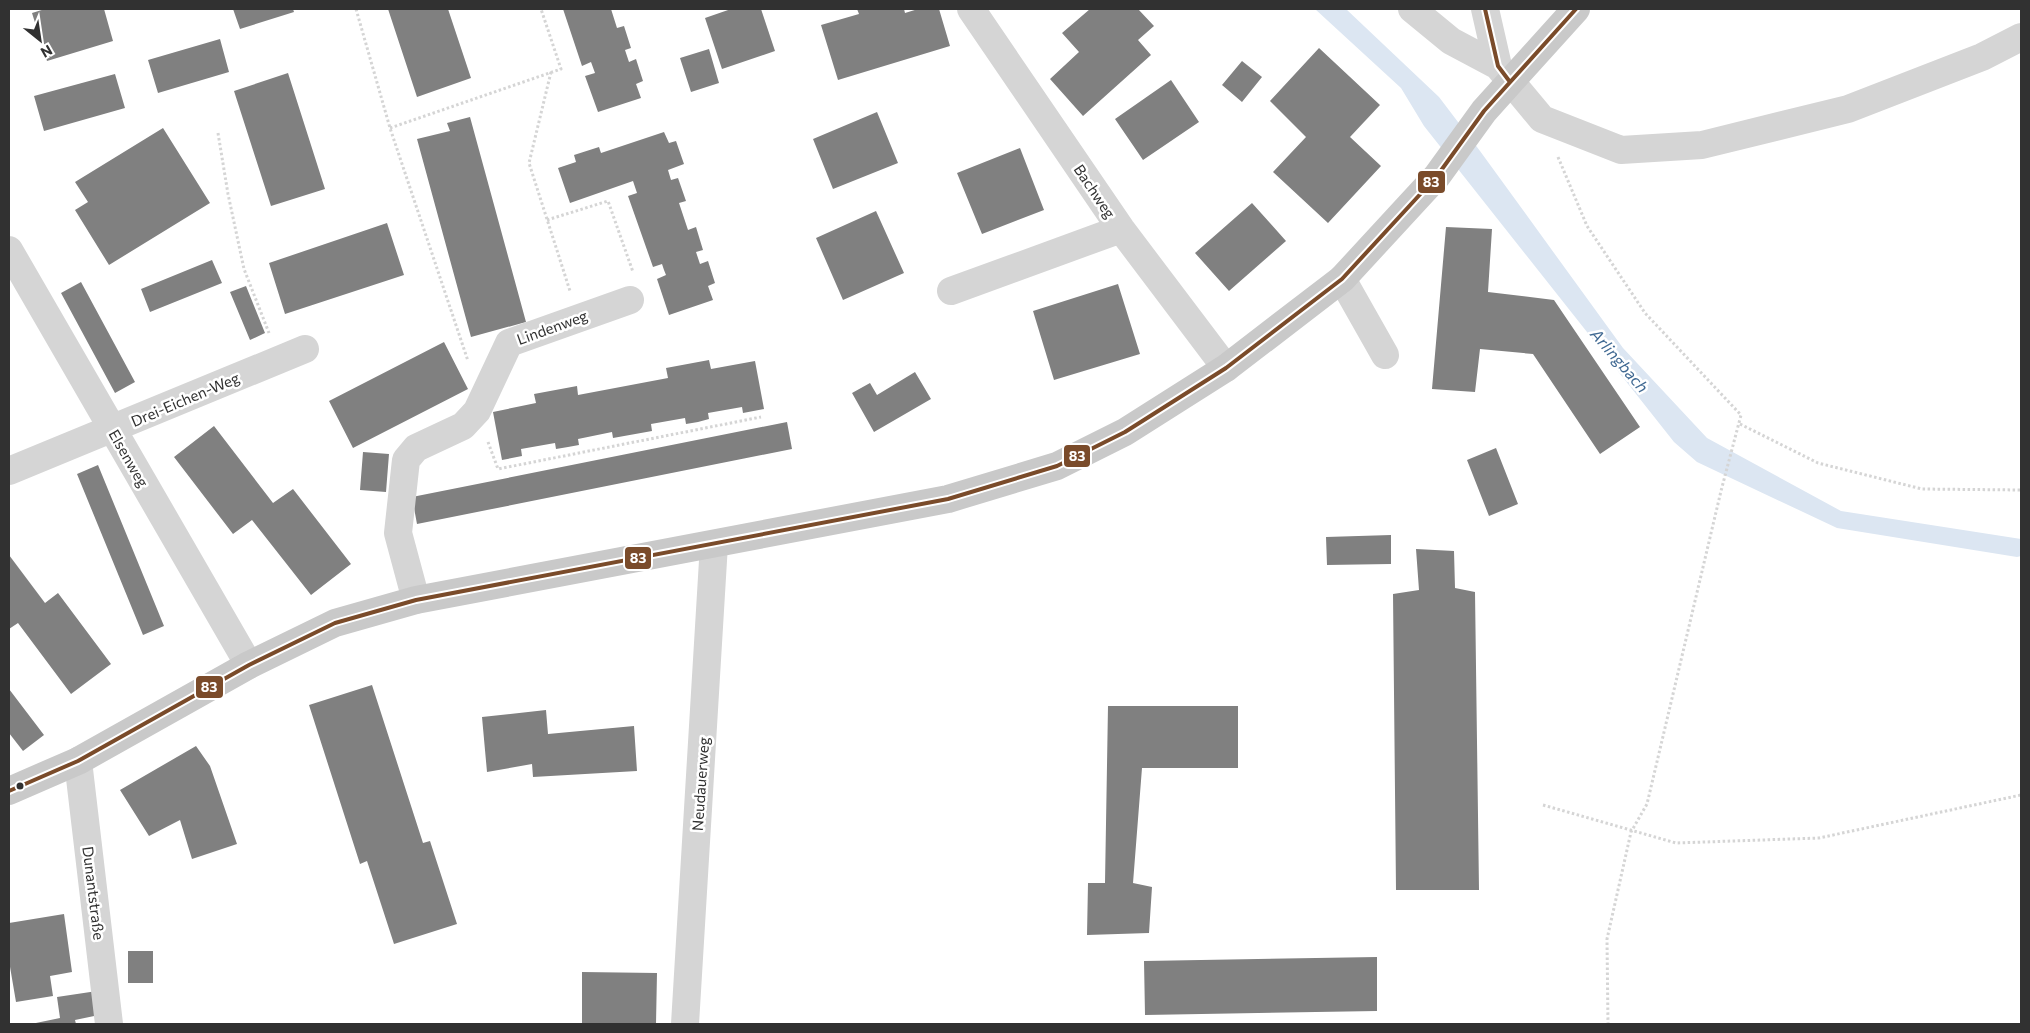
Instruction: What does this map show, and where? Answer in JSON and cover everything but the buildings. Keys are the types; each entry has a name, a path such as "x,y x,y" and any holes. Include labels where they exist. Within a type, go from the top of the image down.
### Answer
{"main road":[{"path":"9,791 78,761 249,665 336,623 416,600 948,499 1057,466 1125,432 1226,368 1342,279 1437,176 1484,111 1504,74 1576,9"}],"street":[{"name":"Bachweg","path":"971,9 1121,229 1226,368"},
{"path":"1412,9 1451,41 1504,74 1542,119 1621,150 1702,145 1848,109 1982,57 2021,37"},
{"path":"1485,9 1504,74"},
{"path":"951,291 1121,229"},
{"name":"Elsenweg","path":"9,250 249,665"},
{"path":"1342,279 1385,355"},
{"name":"Lindenweg","path":"416,600 398,533 406,460 416,448 463,426 479,406 509,343 630,300"},
{"name":"Drei-Eichen-Weg","path":"9,471 305,349"},
{"name":"Neudauerweg","path":"685,1024 714,544"},
{"name":"Dunantstraße","path":"78,761 109,1024"}],"path":[{"path":"356,9 390,128 498,469 761,417"},
{"path":"390,128 560,69 541,9"},
{"path":"552,72 529,163 579,318"},
{"path":"1542,119 1587,226 1645,314 1741,415 1721,491 1647,804 1631,832 1607,939 1608,1024"},
{"path":"218,134 228,194 244,269 278,360"},
{"path":"547,220 608,201 635,277 630,300"},
{"path":"1740,424 1818,462 1922,489 2021,490"},
{"path":"1543,805 1676,844 1819,838 2021,795"}],"water":[{"name":"Arlingbach","path":"1315,9 1346,9 1439,97 1623,348 1707,438 1841,511 2021,539 2021,556 2017,557 1837,528 1697,462 1674,442 1424,126 1401,88"}],"transit line":[{"name":"83","path":"1485,9 1498,66 1510,82"},
{"name":"83","path":"9,791 78,761 249,665 335,623 416,600 948,499 1057,466 1125,432 1226,368 1342,279 1437,176 1484,111 1576,9"}]}
